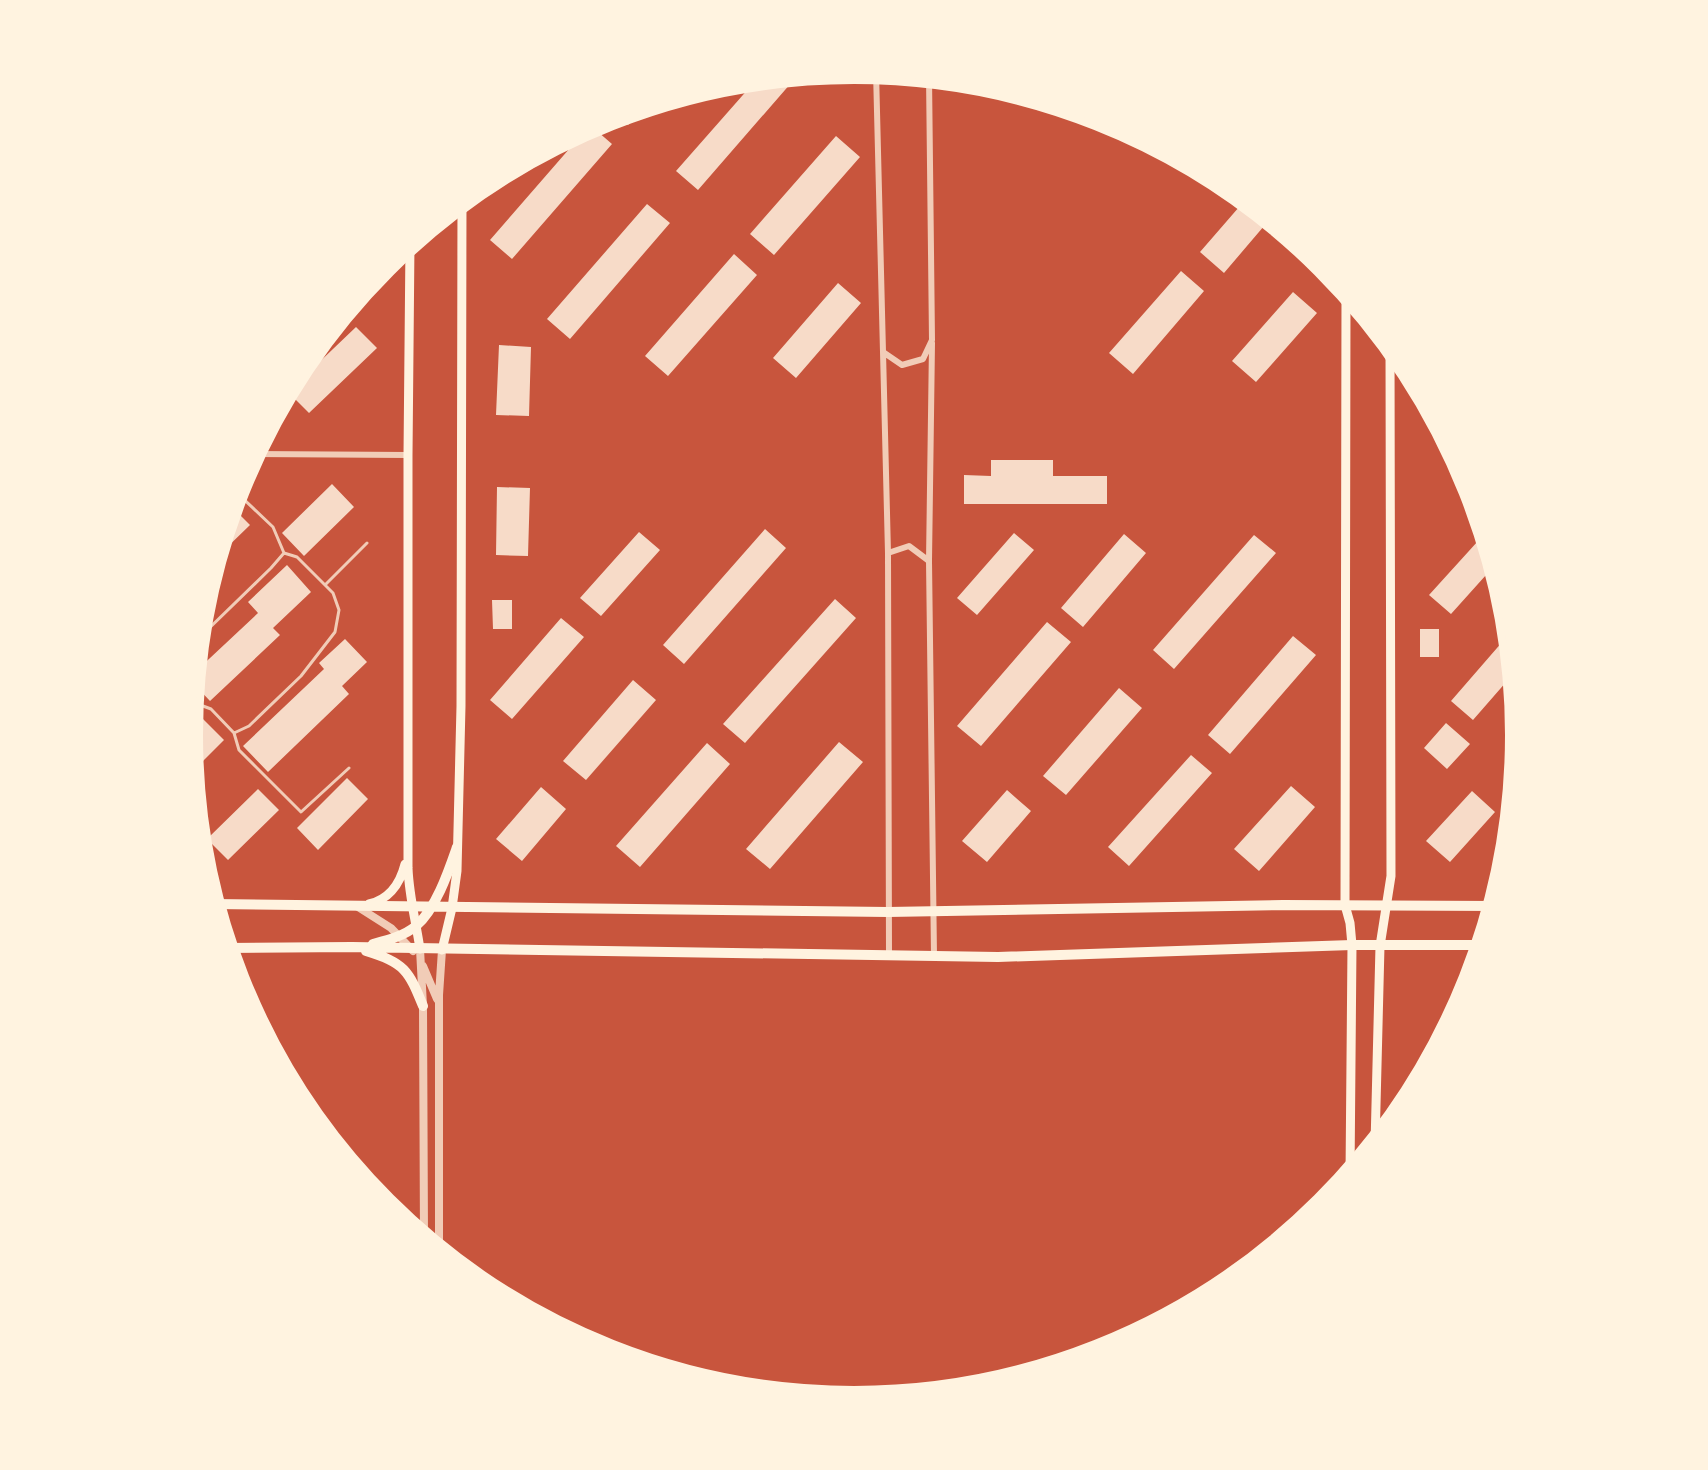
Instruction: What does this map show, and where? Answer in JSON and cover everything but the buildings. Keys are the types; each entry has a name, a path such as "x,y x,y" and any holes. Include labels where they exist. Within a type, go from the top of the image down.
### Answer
{"main road":[{"path":"442,950 456,884 461,706 462,210"},
{"path":"410,253 408,850 409,886 417,925 416,949"},
{"path":"1346,302 1345,905 1350,923 1352,945 1350,1163"},
{"path":"1375,1132 1380,946 1391,876 1390,358"},
{"path":"352,947 399,936 417,925 430,908 450,869 457,847"},
{"path":"358,906 383,900 390,894 402,877 408,850"},
{"path":"221,904 888,912 1104,907 1487,906"},
{"path":"234,948 352,947 1010,957 1352,945 1475,945"},
{"path":"352,947 386,957 404,969 415,986 423,1006"}],"street":[{"path":"876,81 888,553 890,956"},
{"path":"929,84 932,340 929,561 934,956"},
{"path":"883,352 902,365 922,359 932,340"},
{"path":"262,454 408,455"},
{"path":"888,553 909,546 929,561"},
{"path":"358,906 378,918 416,949 439,1005"},
{"path":"439,1242 439,1005 442,950"},
{"path":"421,962 424,1230"}],"lane":[{"path":"234,733 249,726 301,676 335,632 339,610 333,593 297,557 284,552 273,527 243,498"},
{"path":"325,585 368,543"},
{"path":"207,630 271,568 284,552"},
{"path":"200,705 211,710 234,733 239,750 301,812 349,768"}]}
